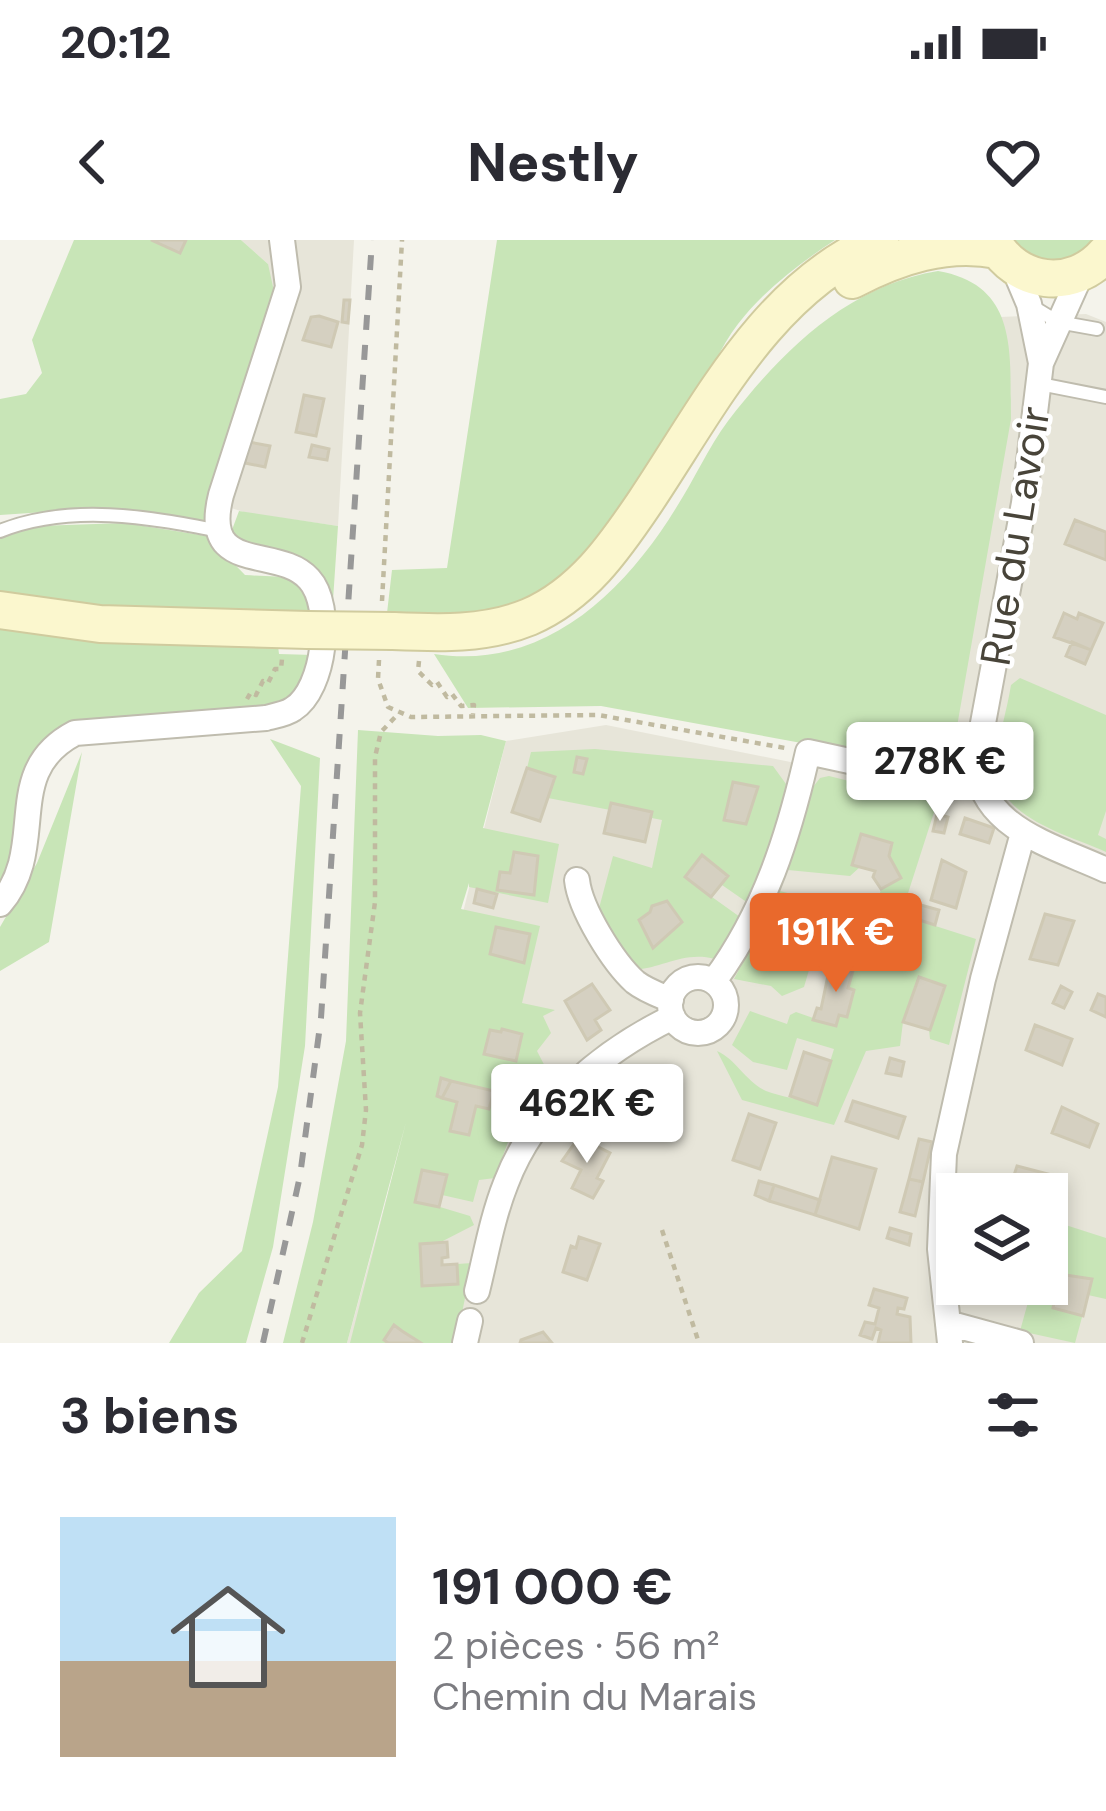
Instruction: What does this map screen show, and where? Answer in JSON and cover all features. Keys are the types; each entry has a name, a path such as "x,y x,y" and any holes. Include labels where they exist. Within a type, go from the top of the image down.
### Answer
{"main road":[{"path":"0,610 295,641 454,632 533,615 568,595 610,552 761,330 798,291 842,259 880,240"},
{"path":"731,375 806,310 870,271 917,253 950,246 1001,252 1039,278 1098,263"}],"street":[{"path":"0,904 17,873 26,777 36,757 53,742 93,731 266,718 292,710 308,694 321,657 321,604 312,583 295,568 232,550 217,521 221,495 289,287 282,240"},
{"name":"Rue du Lavoir","path":"1001,252 1029,304 1041,373"},
{"name":"Rue du Lavoir","path":"978,782 978,751 1024,503 1041,373 1058,322 1098,263"},
{"path":"714,981 755,916 774,875 808,752 960,784 978,782 996,811 1023,833 1106,870"},
{"path":"1021,1343 949,1333 939,1225 944,1154 983,979 1023,833"},
{"path":"577,880 579,899 624,969 672,1008 686,1030 696,1033 715,1028 724,1016 727,1001 714,981"},
{"path":"477,1291 507,1180 537,1127 575,1082 672,1008 687,979 714,981"}],"lane":[{"path":"1029,304 1058,322 1097,328"},
{"path":"1041,373 1106,398"},
{"path":"0,531 45,520 123,514 220,531"}],"path":[{"path":"402,240 393,638 382,693 388,707 398,713 473,716 598,715 808,752"},
{"path":"393,638 432,685 437,682 460,706 474,706 473,716"},
{"path":"243,707 250,692 256,694 275,669 281,669 295,641"},
{"path":"302,1343 362,1144 366,1110 360,1013 375,902 375,757 381,732 398,713"},
{"path":"662,1230 699,1343"}],"shaded area":[{"path":"241,240 354,240 338,526 247,513 212,502 268,264"},
{"path":"1086,314 1106,322 1106,1343 347,1343 506,741 606,725 915,787 1000,317"}],"green space":[{"path":"74,240 241,240 268,264 277,305 205,522 103,511 0,515 0,399 26,394 42,373 32,340"},
{"path":"497,240 835,240 783,278 738,324 661,458 616,520 540,596 515,609 484,616 387,613 392,570 447,568"},
{"path":"1009,240 1098,240 1074,261 1041,264"},
{"path":"938,271 964,279 996,307 1005,326 1011,370 1011,419 952,755 943,762 921,765 601,706 468,708 434,654 474,656 510,650 576,620 605,596 655,540 728,421 794,347 819,325 874,291"},
{"path":"239,511 338,526 332,615 327,588 307,561 273,556 229,538"},
{"path":"125,523 207,536 245,575 296,583 314,611 137,611 0,594 0,538 37,526"},
{"path":"0,626 278,646 279,654 313,655 297,688 266,709 65,729 45,744 23,780 0,891"},
{"path":"1020,678 1106,715 1106,811 1098,835 1106,839 1106,852 1039,823 1010,801 1001,787 997,770 1000,738 1011,685"},
{"path":"358,730 481,735 506,741 483,828 559,844 548,903 469,887 469,883 461,909 540,926 522,1003 555,1010 543,1016 551,1033 537,1051 552,1080 548,1092 509,1139 495,1178 479,1180 473,1202 442,1195 440,1207 470,1216 474,1225 439,1243 443,1265 472,1263 456,1343 350,1343 406,1122 347,1343 283,1343 313,1222 346,1041"},
{"path":"270,739 320,758 305,1046 273,1247 246,1343 169,1343 199,1293 242,1251 278,1087 301,786"},
{"path":"595,749 773,766 786,784 779,823 748,903 722,885 712,897 740,917 715,959 683,958 634,970 598,912 613,856 652,868 662,820 548,798 527,768 531,752"},
{"path":"82,752 49,942 0,971 0,927 37,863"},
{"path":"829,776 937,803 901,915 976,939 949,1045 930,1039 929,1030 903,1022 900,1046 866,1051 834,1125 742,1100 717,1051 766,1091 817,1104 834,1049 797,1038 787,1070 753,1062 732,1045 750,1011 787,1024 796,1012 836,1026 854,968 851,954 817,943 804,987 782,996 771,986 734,979 780,891 874,916 881,889 875,871 860,867 850,876 788,870 813,787"},
{"path":"1068,1226 1106,1238 1106,1299 1088,1295 1075,1343 1020,1331 1027,1305 1068,1305"}],"building":[{"path":"151,240 186,240 180,253"},
{"path":"344,300 350,300 348,323 342,322"},
{"path":"311,317 338,322 331,347 303,340"},
{"path":"304,395 324,399 316,436 296,432"},
{"path":"249,442 270,446 265,467 245,463"},
{"path":"312,445 329,449 327,460 309,457"},
{"path":"1075,520 1106,532 1106,560 1065,544"},
{"path":"1064,613 1077,619 1079,613 1103,623 1091,650 1054,637"},
{"path":"1072,642 1091,650 1085,664 1066,656"},
{"path":"577,757 587,759 583,774 574,772"},
{"path":"527,768 555,777 540,821 512,812"},
{"path":"733,782 758,787 746,824 724,820"},
{"path":"611,803 652,812 645,842 604,833"},
{"path":"937,814 948,817 944,833 933,831"},
{"path":"965,818 994,828 989,843 960,834"},
{"path":"861,834 892,843 889,856 901,878 881,889 873,877 875,871 852,865"},
{"path":"514,852 538,856 534,895 497,890 500,872 510,873"},
{"path":"702,855 728,876 711,897 685,877"},
{"path":"942,860 966,872 956,908 931,900"},
{"path":"477,889 497,894 493,908 474,903"},
{"path":"667,901 682,922 653,948 639,920 652,906"},
{"path":"917,904 939,910 935,925 913,918"},
{"path":"1045,914 1074,921 1058,965 1030,959"},
{"path":"496,927 530,934 524,963 490,954"},
{"path":"831,961 854,967 847,1017 839,1015 836,1026 813,1020 817,1008 821,1009"},
{"path":"919,977 945,986 930,1030 903,1022"},
{"path":"592,984 610,1010 595,1020 601,1030 587,1040 565,1001"},
{"path":"1061,986 1072,992 1064,1008 1053,1003"},
{"path":"1098,994 1106,997 1106,1017 1091,1010"},
{"path":"1035,1025 1072,1039 1062,1065 1026,1050"},
{"path":"490,1030 522,1034 516,1061 484,1054"},
{"path":"804,1052 831,1061 817,1105 790,1096"},
{"path":"890,1058 904,1062 901,1076 886,1073"},
{"path":"639,1077 651,1087 659,1078 677,1093 662,1111 674,1121 662,1135 631,1110 641,1099 629,1088"},
{"path":"441,1078 451,1081 442,1098 437,1096"},
{"path":"451,1081 494,1091 489,1109 476,1106 469,1135 450,1131 457,1102 442,1098"},
{"path":"853,1101 905,1117 898,1138 846,1121"},
{"path":"670,1103 681,1112 674,1121 662,1111"},
{"path":"1062,1107 1098,1124 1089,1147 1052,1133"},
{"path":"749,1114 776,1123 760,1169 733,1160"},
{"path":"579,1137 610,1153 593,1198 572,1188 581,1170 562,1161"},
{"path":"919,1139 932,1142 923,1182 909,1179"},
{"path":"832,1157 876,1169 859,1229 815,1215"},
{"path":"1017,1166 1044,1173 1015,1173"},
{"path":"422,1170 447,1175 439,1207 415,1202"},
{"path":"909,1179 923,1182 915,1216 900,1212"},
{"path":"759,1181 774,1185 769,1201 755,1195"},
{"path":"774,1185 820,1200 815,1215 769,1201"},
{"path":"890,1228 911,1234 909,1245 887,1238"},
{"path":"579,1237 600,1244 587,1280 563,1272"},
{"path":"447,1242 448,1257 442,1258 442,1265 457,1264 458,1284 422,1286 420,1244"},
{"path":"1068,1275 1092,1279 1083,1316 1053,1308 1068,1305"},
{"path":"874,1289 907,1298 897,1314 910,1317 911,1343 878,1343 881,1330 876,1328 872,1339 860,1335 865,1322 875,1324 879,1308 869,1305"},
{"path":"394,1325 421,1343 388,1343 384,1340"},
{"path":"543,1332 552,1343 520,1343 521,1340"}],"railway":[{"path":"263,1343 300,1176 321,1018 372,240"}]}
